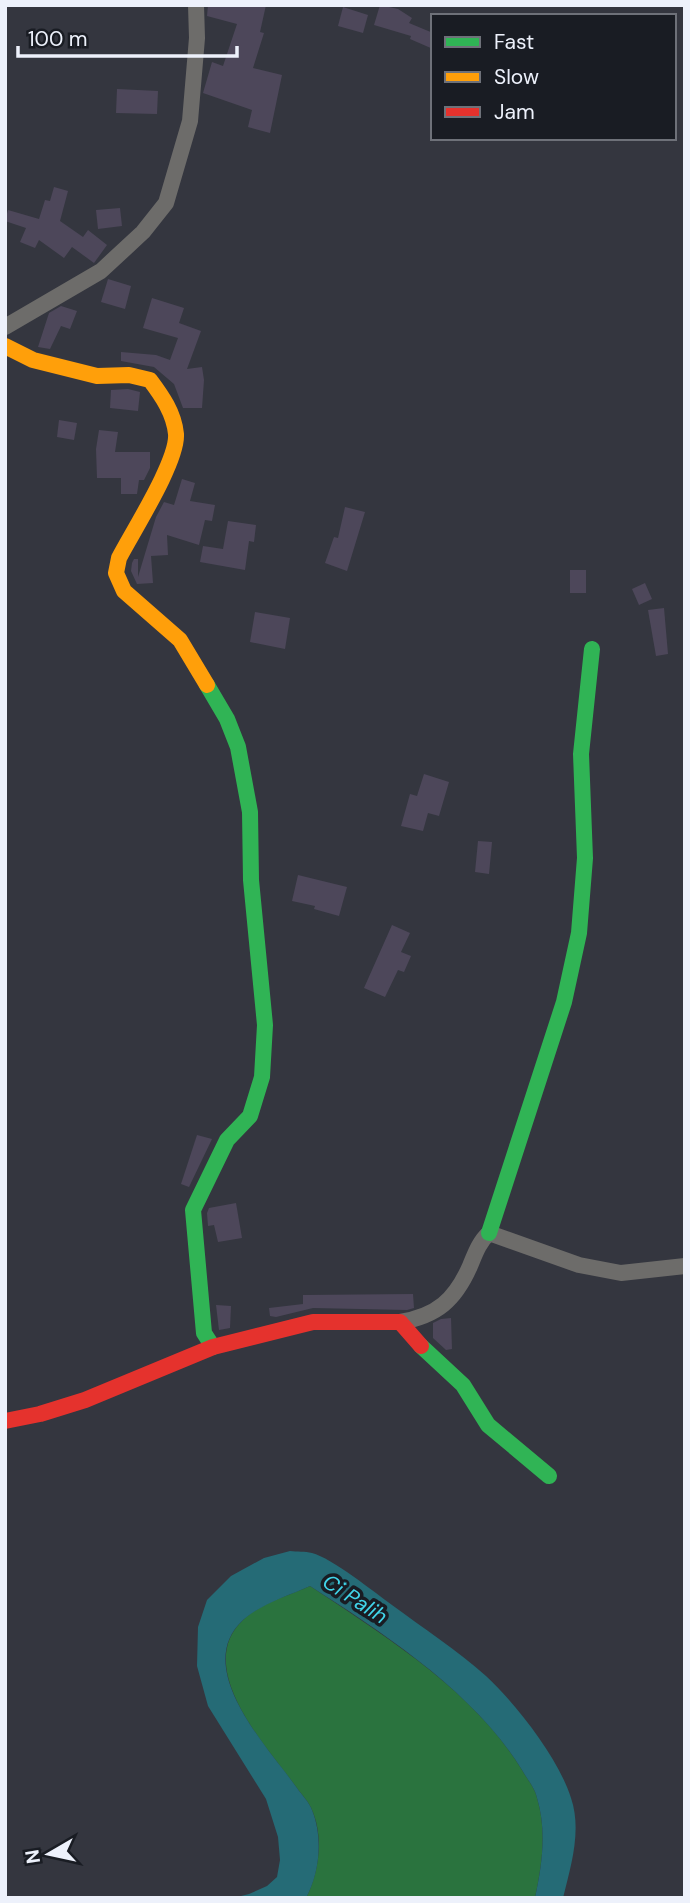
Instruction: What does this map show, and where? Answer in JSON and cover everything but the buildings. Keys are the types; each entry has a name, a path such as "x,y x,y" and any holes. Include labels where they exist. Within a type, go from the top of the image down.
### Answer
{"street":[{"path":"5,327 101,271 143,232 166,203 190,121 197,38 196,5"},
{"path":"5,346 33,360 97,376 129,375 150,380 164,398 176,436 172,457 119,558 116,573 124,591 180,640 227,719 238,747 250,812 251,880 265,1025 262,1077 250,1116 227,1140 193,1210 204,1333 213,1347"},
{"path":"5,1421 40,1414 85,1400 213,1347 313,1322 400,1322 421,1319 449,1302 482,1239 489,1233 564,1002 579,933 586,858 581,754 592,649"},
{"path":"489,1233 579,1265 621,1273 685,1266"},
{"path":"400,1322 418,1343 463,1385 488,1425 549,1476"}],"green space":[{"path":"310,1586 426,1667 479,1715 502,1741 533,1787 540,1810 542,1848 535,1898 306,1898 317,1866 319,1843 316,1821 307,1801 269,1752 240,1707 230,1684 226,1661 229,1639 243,1620 266,1604"}],"water":[{"name":"Ci Palih","path":"290,1551 309,1552 320,1556 353,1576 475,1666 523,1717 557,1766 574,1810 574,1848 563,1898 535,1898 542,1848 540,1810 533,1787 502,1742 480,1716 426,1667 310,1586 266,1605 243,1620 229,1639 225,1661 240,1707 312,1810 318,1831 317,1866 306,1898 233,1898 267,1886 277,1877 280,1860 278,1837 266,1799 208,1706 197,1666 198,1627 207,1600 231,1576 264,1558"}],"traffic: fast":[{"path":"489,1233 564,1002 579,933 585,858 581,754 592,649"},
{"path":"207,685 227,719 238,747 250,812 251,880 265,1025 262,1077 250,1116 227,1140 193,1210 204,1333 213,1347"},
{"path":"421,1346 463,1385 488,1425 549,1476"}],"traffic: slow":[{"path":"5,346 33,360 97,376 129,375 150,380 163,399 175,426 175,446 163,478 119,558 116,573 124,591 180,640 207,685"}],"traffic: jam":[{"path":"5,1421 40,1414 85,1400 213,1347 313,1322 400,1322 421,1346"}]}
